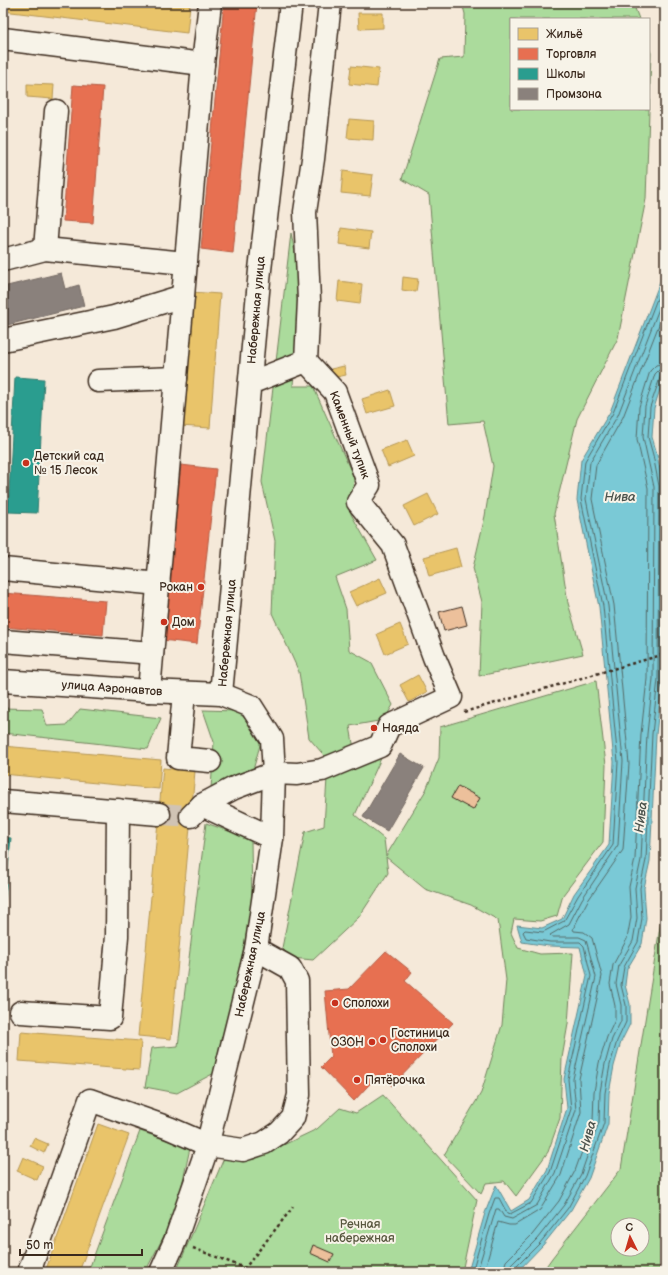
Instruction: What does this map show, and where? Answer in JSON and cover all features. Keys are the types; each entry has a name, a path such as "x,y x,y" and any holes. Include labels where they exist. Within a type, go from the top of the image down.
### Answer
{"street":[{"path":"149,691 185,263 210,3"},
{"name":"Набережная улица","path":"161,1272 175,1241 208,1145 256,949 272,838 274,773 272,739 251,706 221,694 260,270 291,3"},
{"path":"250,383 306,361 309,300 305,212 314,152 330,3"},
{"path":"3,39 203,64"},
{"path":"45,248 56,111"},
{"path":"3,260 45,248 185,263"},
{"path":"3,340 114,317 183,296"},
{"name":"Каменный тупик","path":"306,361 335,392 369,485 358,502 393,545 434,657 455,705"},
{"path":"98,381 176,378"},
{"path":"3,569 159,584"},
{"path":"3,641 152,653"},
{"name":"улица Аэронавтов","path":"3,681 149,691 221,694"},
{"path":"184,693 178,758 210,761"},
{"path":"272,838 197,811 234,788 274,773 297,774 322,770 380,746 389,726 455,705"},
{"path":"3,801 159,814"},
{"path":"21,1012 110,1018 117,936 118,810"},
{"path":"29,1272 90,1100 169,1128 208,1145 243,1150 264,1143 279,1133 293,1118 299,1095 297,981 290,968 256,949"}],"path":[{"path":"455,705 665,654"},
{"path":"175,1241 245,1268 293,1207"}],"green space":[{"path":"462,3 633,3 639,18 510,18 510,110 649,110 646,199 618,338 577,419 554,514 568,603 583,654 479,676 482,602 473,568 485,516 493,466 483,421 449,424 429,195 402,179 440,59 464,57 465,14"},
{"path":"650,50 651,53 650,82"},
{"path":"291,233 300,277 293,386 313,386 354,478 351,514 377,560 335,577 346,609 349,650 371,662 393,705 384,720 350,726 354,749 328,760 309,738 299,672 272,613 275,541 262,482"},
{"path":"596,681 606,765 603,842 563,895 557,916 540,921 514,919 511,933 518,948 540,954 573,953 568,1024 562,1058 560,1118 548,1152 516,1196 504,1181 486,1183 481,1194 444,1155 481,1093 502,1025 506,980 498,920 471,905 425,889 386,857 388,873 359,917 313,960 292,958 282,948 305,832 324,826 327,778 383,754 355,815 384,839 386,856 426,790 439,758 440,727"},
{"path":"3,708 42,709 47,726 67,725 80,709 161,718 148,749 3,733"},
{"path":"203,710 238,711 262,738 253,770 211,789 214,742"},
{"path":"206,823 251,839 252,907 218,1071 177,1093 145,1087 152,1048 178,1046"},
{"path":"665,896 665,1272 542,1272 621,1169"},
{"name":"Речная набережная","path":"383,1095 477,1200 462,1272 176,1272 224,1158 254,1159 317,1129 340,1108 356,1113"},
{"path":"140,1131 190,1148 176,1213 145,1272 88,1272"}],"water":[{"path":"657,3 665,3 665,25 663,14"},
{"name":"Нива","path":"665,256 665,374 654,408 652,437 663,486 662,680 656,735 650,861 644,888 646,918 642,944 627,969 625,985 630,1004 630,1024 621,1042 614,1066 609,1093 608,1124 589,1178 571,1210 543,1245 517,1272 468,1272 485,1213 496,1185 511,1211 529,1200 547,1170 567,1108 564,1079 587,976 580,947 549,946 522,942 517,925 542,928 562,919 574,894 609,845 614,762 599,607 577,500 581,460 610,412 661,279"}],"building: Жильё":[{"path":"3,3 173,3 190,5 187,33 3,11"},
{"path":"358,13 383,13 383,28 359,29"},
{"path":"351,66 379,69 377,87 349,84"},
{"path":"27,84 54,85 53,99 27,97"},
{"path":"349,119 374,121 373,140 347,138"},
{"path":"343,171 373,175 370,196 341,193"},
{"path":"341,228 371,232 369,248 339,244"},
{"path":"403,277 418,279 416,292 402,290"},
{"path":"339,281 362,284 360,304 337,301"},
{"path":"191,292 220,294 210,428 180,426"},
{"path":"344,366 346,375 332,378 331,369"},
{"path":"390,390 395,406 367,414 362,399"},
{"path":"407,440 414,456 388,467 381,450"},
{"path":"428,494 438,514 414,526 404,506"},
{"path":"456,548 461,567 429,576 424,557"},
{"path":"380,578 387,593 356,606 349,592"},
{"path":"400,624 408,644 385,654 377,634"},
{"path":"418,675 427,692 409,702 400,685"},
{"path":"3,746 161,760 159,789 3,774"},
{"path":"163,768 195,771 171,1039 138,1036"},
{"path":"21,1032 141,1041 139,1070 19,1061"},
{"path":"98,1124 129,1135 79,1272 45,1272"},
{"path":"34,1138 48,1144 44,1153 30,1146"},
{"path":"23,1157 43,1166 37,1180 17,1171"}],"building: Торговля":[{"path":"224,3 257,3 233,253 201,249"},
{"path":"73,85 103,87 93,223 63,221"},
{"path":"181,465 216,469 197,644 162,640"},
{"path":"3,593 106,601 103,635 3,627"},
{"name":"Гостиница Сполохи","path":"386,951 412,972 405,981 453,1023 392,1086 379,1074 354,1101 321,1067 331,1057 325,991 349,989"}],"building: Школы":[{"path":"15,377 44,379 37,513 8,512"},
{"path":"3,837 11,838 3,916"}],"building: Промзона":[{"path":"61,273 65,289 79,285 84,306 3,326 3,287"},
{"path":"400,754 424,768 387,831 363,817"}],"building: Прочее":[{"path":"462,606 467,625 444,631 439,612"},
{"path":"458,786 480,798 473,810 451,798"},
{"path":"313,1245 334,1254 330,1262 310,1253"}],"tunnel":[{"path":"159,814 191,816"}],"place":[{"name":"Детский сад № 15 Лесок","path":"26,463"},
{"name":"Рокан","path":"201,587"},
{"name":"Дом","path":"164,622"},
{"name":"Наяда","path":"374,728"},
{"name":"Сполохи","path":"335,1003"},
{"name":"Гостиница Сполохи","path":"383,1040"},
{"name":"ОЗОН","path":"372,1042"},
{"name":"Пятёрочка","path":"357,1080"}]}
